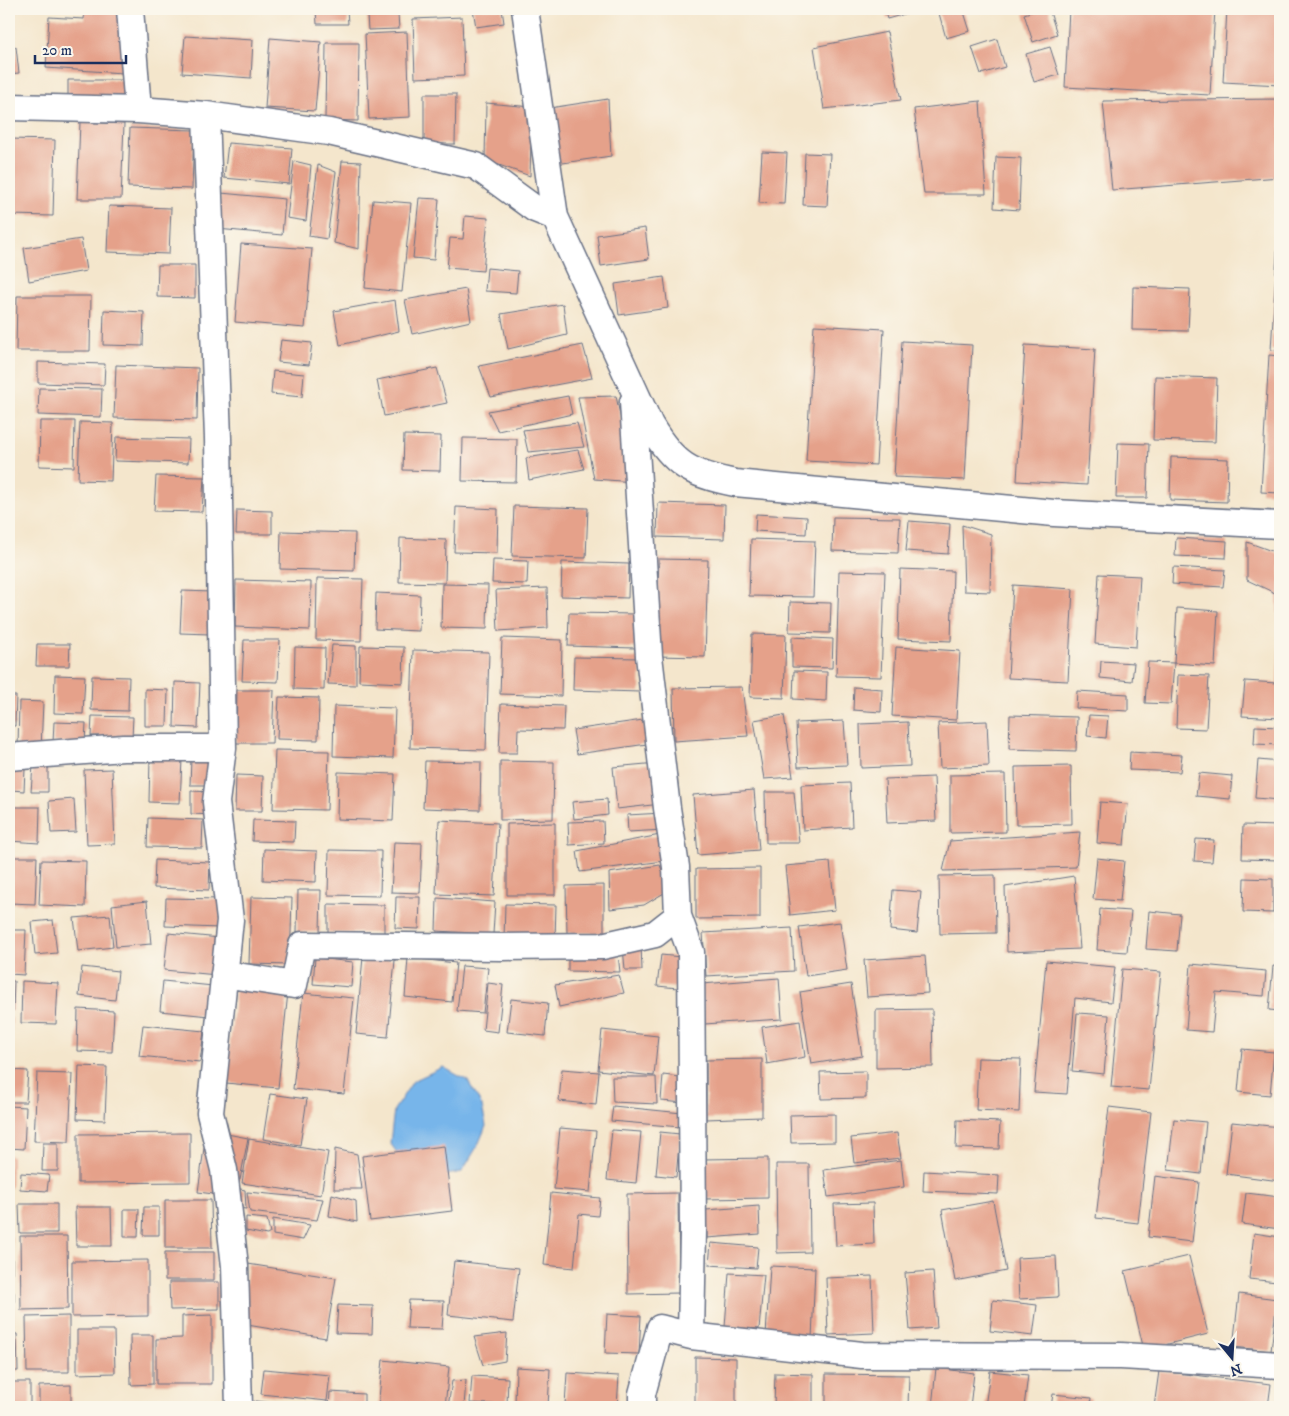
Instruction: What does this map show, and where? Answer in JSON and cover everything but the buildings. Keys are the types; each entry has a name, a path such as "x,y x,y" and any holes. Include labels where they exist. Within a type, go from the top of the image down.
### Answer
{"street":[{"path":"130,9 138,110"},
{"path":"526,9 556,217 650,425 664,447 682,465 709,478 735,483 1054,513 1280,526"},
{"path":"9,107 138,110 206,115 329,132 476,166 535,209 556,217"},
{"path":"206,115 218,438 223,748 216,802 230,920 210,1113 224,1170 235,1266 239,1407"},
{"path":"632,386 649,656 676,867 678,916 691,952 693,1221 691,1336"},
{"path":"9,757 123,748 223,748"},
{"path":"224,974 294,985 302,945 602,946 655,934 678,916"},
{"path":"642,1407 642,1394 660,1328 691,1336 862,1355 1121,1356 1280,1365"}],"water":[{"path":"443,1067 468,1081 482,1106 486,1126 478,1145 462,1172 431,1178 409,1169 390,1143 394,1110 413,1081"}]}
